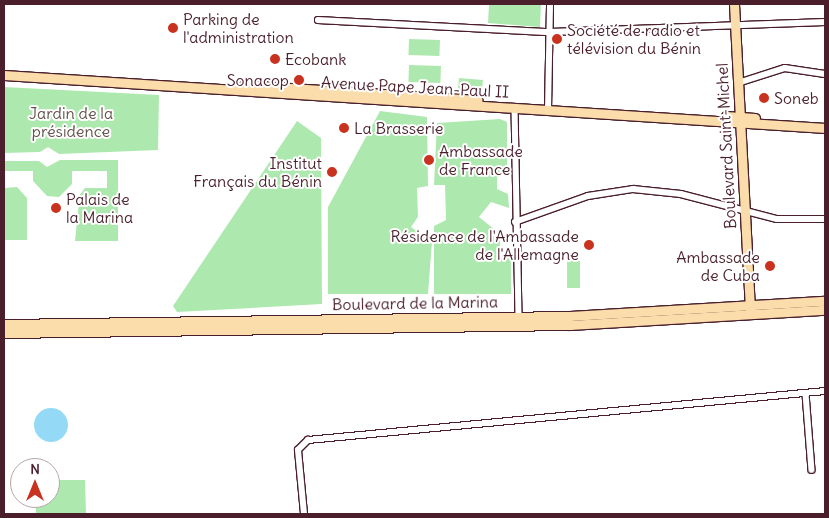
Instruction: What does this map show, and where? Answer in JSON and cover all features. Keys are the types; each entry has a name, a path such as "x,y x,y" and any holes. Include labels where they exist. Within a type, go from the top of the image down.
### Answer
{"main road":[{"name":"Boulevard Saint-Michel","path":"734,4 750,311"},
{"name":"Avenue Pape Jean-Paul II","path":"4,70 515,108 548,107"},
{"name":"Avenue Pape Jean-Paul II","path":"4,75 548,107 740,120 825,128"},
{"name":"Avenue Pape Jean-Paul II","path":"740,120 825,122"},
{"name":"Boulevard de la Marina","path":"154,326 446,328 750,311 825,301"},
{"name":"Boulevard de la Marina","path":"4,333 154,326 825,310"},
{"name":"Boulevard de la Marina","path":"4,324 130,327"}],"street":[{"path":"548,107 550,4"},
{"path":"318,20 550,32 735,27 825,22"},
{"path":"738,82 785,68 825,74"},
{"path":"515,108 515,222 519,317"},
{"path":"515,222 579,199 624,189 666,192 745,208 777,220 825,219"},
{"path":"304,514 298,450 308,440 825,391"},
{"path":"806,394 812,470"}],"green space":[{"path":"541,4 540,27 488,23 489,5"},
{"path":"409,39 440,40 439,56 408,55"},
{"path":"409,65 441,66 440,83 408,82"},
{"path":"459,78 483,80 482,92 458,90"},
{"name":"Jardin de la présidence","path":"4,87 159,95 158,150 59,154 48,147 40,152 4,153"},
{"path":"380,111 427,117 428,186 417,188 418,217 411,227 432,242 428,294 328,294 328,207"},
{"path":"500,119 507,122 507,172 497,172 497,189 508,194 509,208 491,202 479,217 500,234 500,258 511,258 511,294 434,294 434,226 446,220 445,185 434,185 437,123"},
{"path":"297,121 321,138 322,304 177,312 173,306"},
{"path":"60,160 118,160 118,241 75,241 79,202 74,202 85,188 107,188 107,171 72,171 72,184 59,197 47,196 33,181 33,171 4,171 4,161 39,161 47,167"},
{"path":"17,187 27,198 27,240 4,240 4,188"},
{"path":"567,261 580,261 580,288 567,288"},
{"path":"60,480 85,480 86,514 36,514 36,508 60,508"}],"water":[{"path":"51,408 58,409 63,413 67,418 67,432 63,437 58,441 51,442 44,441 39,437 35,432 34,425 35,418 39,413 44,409"}],"place":[{"name":"Parking de l'administration","path":"173,28"},
{"name":"Société de radio et télévision du Bénin","path":"557,39"},
{"name":"Ecobank","path":"275,59"},
{"name":"Sonacop","path":"299,80"},
{"name":"Soneb","path":"764,98"},
{"name":"La Brasserie","path":"344,128"},
{"name":"Ambassade de France","path":"429,160"},
{"name":"Institut Français du Bénin","path":"332,172"},
{"name":"Palais de la Marina","path":"56,208"},
{"name":"Résidence de l'Ambassade de l'Allemagne","path":"589,245"},
{"name":"Ambassade de Cuba","path":"770,266"}]}
